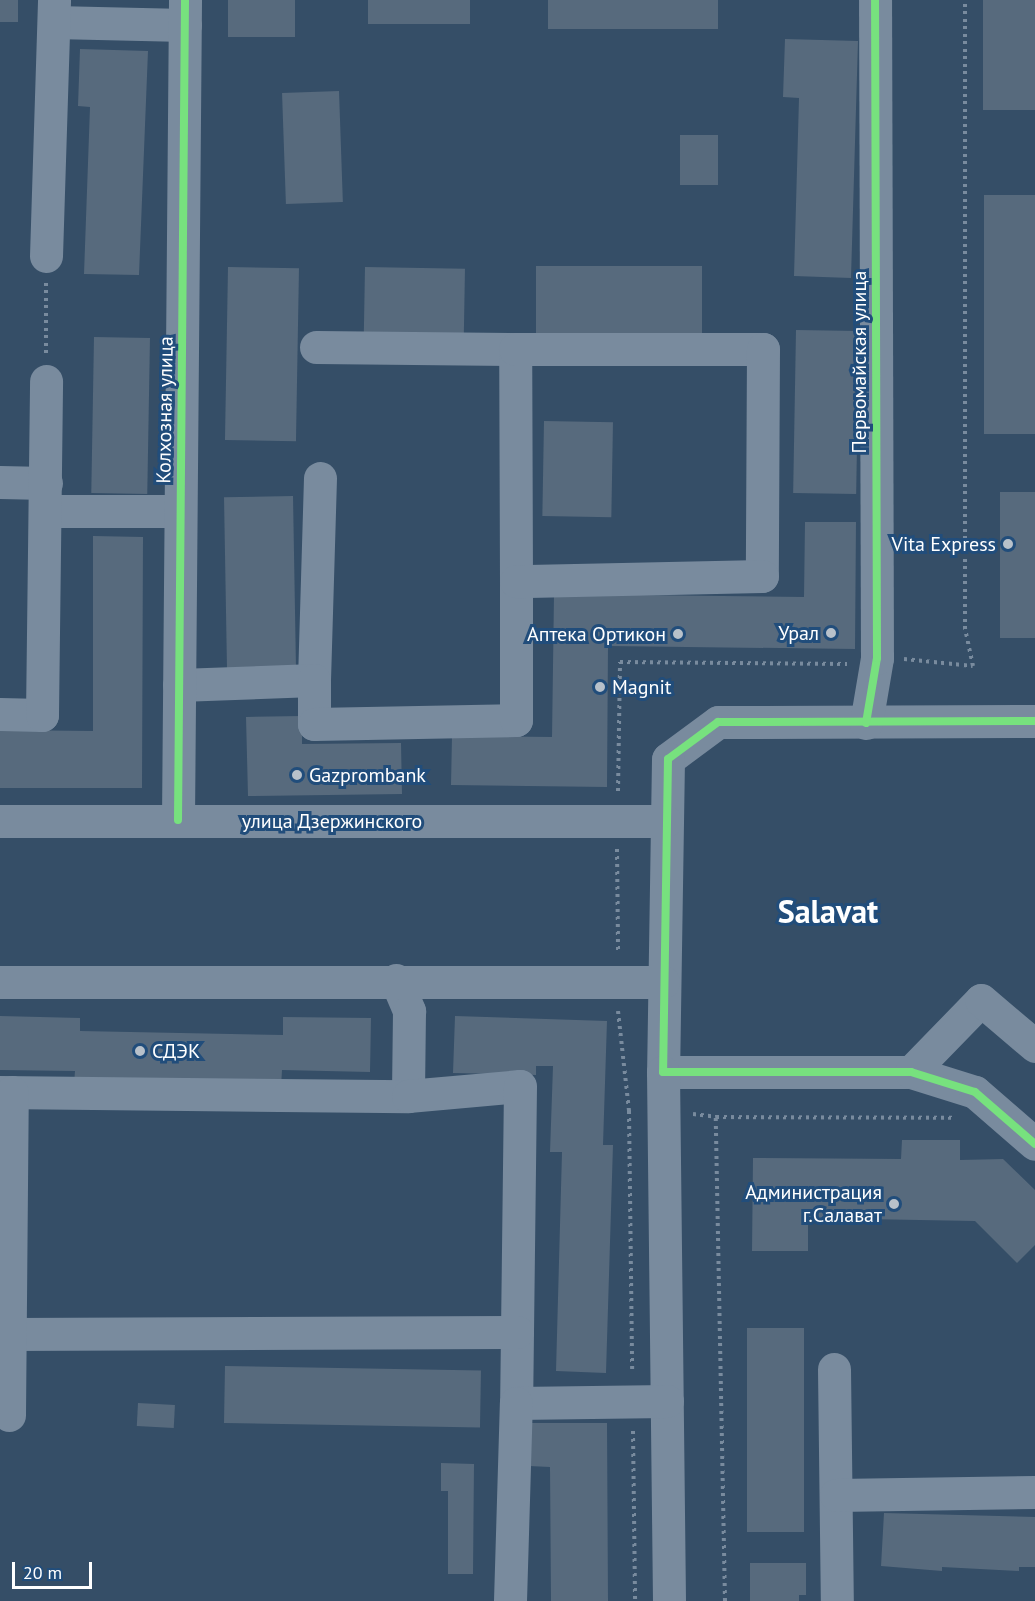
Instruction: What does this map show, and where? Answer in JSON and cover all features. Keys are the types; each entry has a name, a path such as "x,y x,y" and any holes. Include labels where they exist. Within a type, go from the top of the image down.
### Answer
{"street":[{"name":"Первомайская улица","path":"866,723 877,658 875,0"},
{"path":"46,256 54,11 185,13"},
{"name":"Колхозная улица","path":"178,820 185,13"},
{"path":"316,347 763,349 762,576 516,581"},
{"path":"320,478 314,724 516,720 515,349"},
{"path":"0,714 42,715 46,381"},
{"path":"0,482 46,497 180,511"},
{"path":"179,685 314,680"},
{"path":"669,1601 663,1072 664,821 668,759 718,722 1035,721"},
{"name":"улица Дзержинского","path":"0,821 617,823 664,821"},
{"path":"0,982 618,979 663,982"},
{"path":"396,980 409,1011 408,1096"},
{"path":"911,1072 981,1000 1035,1046"},
{"path":"663,1072 911,1072 975,1092 1035,1144"},
{"path":"9,1414 6,1092 408,1096 520,1086 516,1403 510,1601"},
{"path":"10,1334 517,1332"},
{"path":"834,1369 837,1601"},
{"path":"516,1403 666,1401"},
{"path":"836,1495 1035,1492"}],"path":[{"path":"635,1601 629,1111 618,979 617,823 620,662 859,664 877,658 973,666 965,629 965,0"},
{"path":"46,256 46,381"},
{"path":"725,1601 716,1117 954,1118 963,1124"}],"building":[{"path":"0,0 18,0 18,22 0,22"},
{"path":"228,0 295,0 295,37 228,37"},
{"path":"368,0 470,0 470,24 368,24"},
{"path":"548,0 718,0 718,29 548,29"},
{"path":"983,0 1035,0 1035,110 983,110"},
{"path":"785,39 858,41 851,278 794,276 799,98 783,97"},
{"path":"80,49 148,51 139,275 84,274 90,107 78,106"},
{"path":"339,91 343,202 286,204 282,93"},
{"path":"680,135 718,135 718,185 680,185"},
{"path":"984,195 1035,195 1035,434 984,434"},
{"path":"536,266 702,266 702,335 536,335"},
{"path":"228,267 299,268 296,441 225,440"},
{"path":"365,267 465,269 464,338 364,336"},
{"path":"796,330 859,331 856,494 793,493"},
{"path":"94,337 150,338 147,494 91,493"},
{"path":"544,421 613,422 611,517 542,516"},
{"path":"1000,492 1035,492 1035,638 1000,638"},
{"path":"293,496 296,669 227,670 224,497"},
{"path":"805,522 856,522 855,649 608,646 607,787 451,785 452,736 552,737 554,594 804,597"},
{"path":"93,536 143,537 142,788 0,788 0,730 93,731"},
{"path":"302,716 302,744 401,743 402,794 248,796 246,717"},
{"path":"0,1016 80,1018 80,1031 283,1035 283,1017 371,1018 370,1072 282,1070 281,1088 74,1084 75,1071 0,1070"},
{"path":"455,1016 607,1021 603,1145 613,1145 606,1373 556,1371 562,1152 550,1152 553,1066 536,1066 536,1075 453,1073"},
{"name":"Администрация г.Салават","path":"902,1140 960,1140 960,1160 1003,1159 1035,1190 1035,1245 1017,1263 975,1221 808,1218 808,1251 752,1251 753,1158 901,1159"},
{"path":"747,1328 804,1328 804,1532 747,1532"},
{"path":"225,1366 481,1370 480,1427 224,1423"},
{"path":"138,1403 175,1405 174,1428 137,1426"},
{"path":"530,1423 607,1423 608,1601 551,1601 550,1467 529,1466"},
{"path":"441,1463 474,1464 473,1574 448,1574 448,1491 441,1491"},
{"path":"884,1513 1035,1517 1035,1567 1019,1567 1019,1571 942,1567 942,1571 881,1566"},
{"path":"750,1563 806,1563 806,1595 799,1595 799,1601 750,1601"}],"cycle path":[{"path":"178,820 185,0"},
{"path":"866,723 877,658 875,0"},
{"path":"1035,721 718,722 668,759 663,1072 911,1072 975,1092 1035,1144"}],"place":[{"name":"Vita Express","path":"1008,544"},
{"name":"Урал","path":"831,633"},
{"name":"Аптека Ортикон","path":"678,634"},
{"name":"Magnit","path":"600,687"},
{"name":"Gazprombank","path":"297,775"},
{"name":"СДЭК","path":"140,1051"},
{"name":"Администрация г.Салават","path":"894,1204"}],"district":[{"name":"Salavat","path":"828,911"}]}
